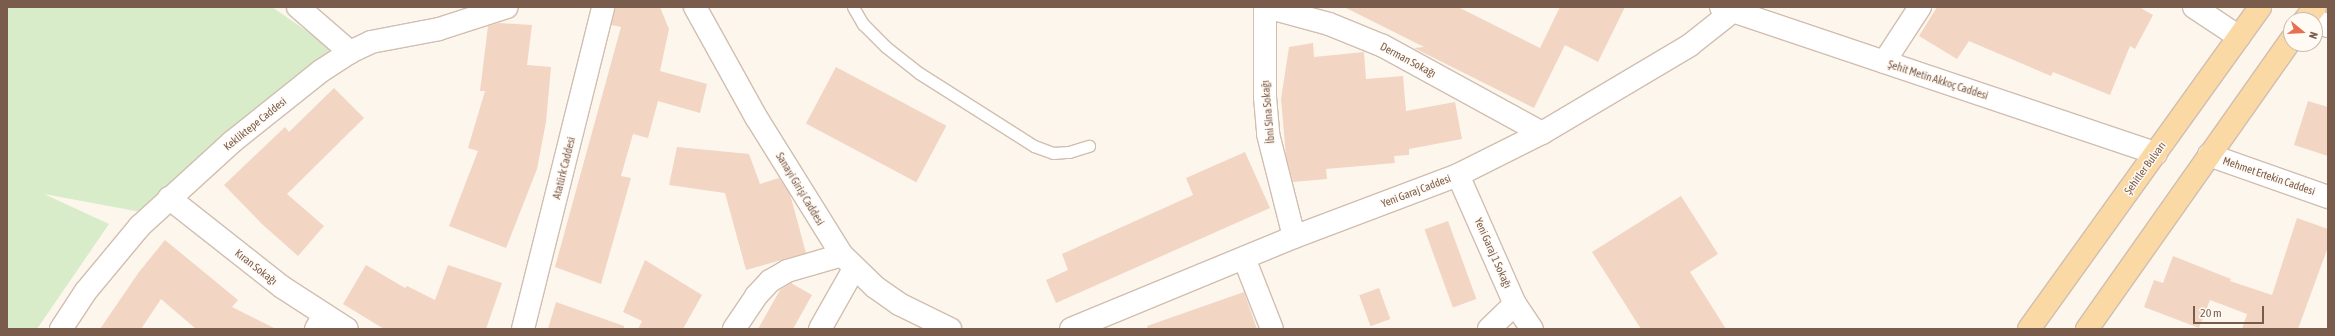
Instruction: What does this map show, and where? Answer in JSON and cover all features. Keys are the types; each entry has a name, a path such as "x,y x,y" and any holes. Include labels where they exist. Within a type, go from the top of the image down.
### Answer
{"main road":[{"name":"Şehitler Bulvarı","path":"2029,329 2260,7"},
{"path":"2087,329 2283,51"}],"street":[{"path":"298,7 350,52"},
{"name":"Kekliktepe Caddesi","path":"61,329 112,258 169,198 232,142 321,71 350,52 371,42 439,29 507,7"},
{"name":"Atatürk Caddesi","path":"523,329 603,7"},
{"name":"Sanayi Girişi Caddesi","path":"695,7 756,117 848,262 899,304 950,329"},
{"name":"Derman Sokağı","path":"1266,7 1329,24 1383,46 1542,133"},
{"name":"İbni Sina Sokağı","path":"1266,7 1265,97 1268,134 1294,238"},
{"path":"1884,62 1920,7"},
{"path":"2194,7 2239,37"},
{"name":"Yeni Garaj Caddesi","path":"1071,329 1294,238 1458,175 1542,133 1690,45 1731,9"},
{"name":"Şehit Metin Akkoç Caddesi","path":"1731,9 2156,153"},
{"name":"Mehmet Ertekin Caddesi","path":"2209,155 2328,197"},
{"name":"Yeni Garaj 1 Sokağı","path":"1458,175 1515,304 1532,329"},
{"name":"Kıran Sokağı","path":"169,198 282,287 320,322 346,329"},
{"path":"1244,258 1272,329"},
{"path":"734,329 756,296 770,281 787,271 848,262"},
{"path":"820,329 848,262"},
{"path":"1489,329 1515,304"}],"lane":[{"path":"853,7 863,24 886,47 919,73 1034,146 1053,152 1069,152 1089,146"}],"green space":[{"path":"7,7 272,7 337,52 141,212 44,194 109,224 37,329 7,329"}],"building":[{"path":"616,7 660,7 669,29 660,71 707,84 700,113 658,101 648,138 633,134 621,176 631,178 601,284 555,267 621,27 611,25"},
{"path":"1344,7 1458,7 1540,48 1560,7 1625,7 1598,62 1565,45 1534,108 1414,48 1424,47"},
{"path":"1937,7 2139,7 2153,15 2135,49 2130,46 2110,95 2053,72 2051,76 1969,41 1957,59 1919,36"},
{"path":"499,23 532,25 527,65 551,67 546,122 537,169 506,248 449,226 478,151 468,148 485,91 480,91 488,26"},
{"path":"1313,43 1314,57 1364,52 1366,79 1403,76 1406,111 1455,102 1462,139 1409,149 1409,155 1394,156 1395,163 1326,169 1327,179 1293,182 1286,156 1281,99 1289,47"},
{"path":"836,67 946,126 916,182 806,124"},
{"path":"334,88 364,118 287,194 324,226 298,256 263,225 224,185 285,127 289,132"},
{"path":"2308,101 2328,107 2328,156 2294,145"},
{"path":"677,147 749,154 760,184 779,178 790,194 806,253 746,270 725,193 669,185"},
{"path":"1245,152 1270,208 1056,303 1046,280 1068,270 1062,254 1193,195 1186,178"},
{"path":"1681,196 1718,254 1690,272 1726,329 1641,329 1592,252"},
{"path":"2297,218 2328,229 2328,247 2298,329 2242,329 2247,314 2210,300 2199,328 2144,307 2154,280 2163,283 2173,256 2231,279 2230,281 2272,295"},
{"path":"1448,221 1476,299 1453,308 1425,230"},
{"path":"165,240 238,300 232,307 276,329 196,329 161,299 141,329 100,329 139,272"},
{"path":"645,260 702,295 683,329 638,329 642,321 623,312"},
{"path":"366,265 405,288 407,286 435,300 448,265 502,283 486,329 384,329 343,304"},
{"path":"791,283 812,295 793,329 758,329 780,290"},
{"path":"1379,288 1390,319 1371,326 1359,295"},
{"path":"1244,292 1257,329 1148,329 1147,326"},
{"path":"556,302 624,326 624,329 548,329"}]}
